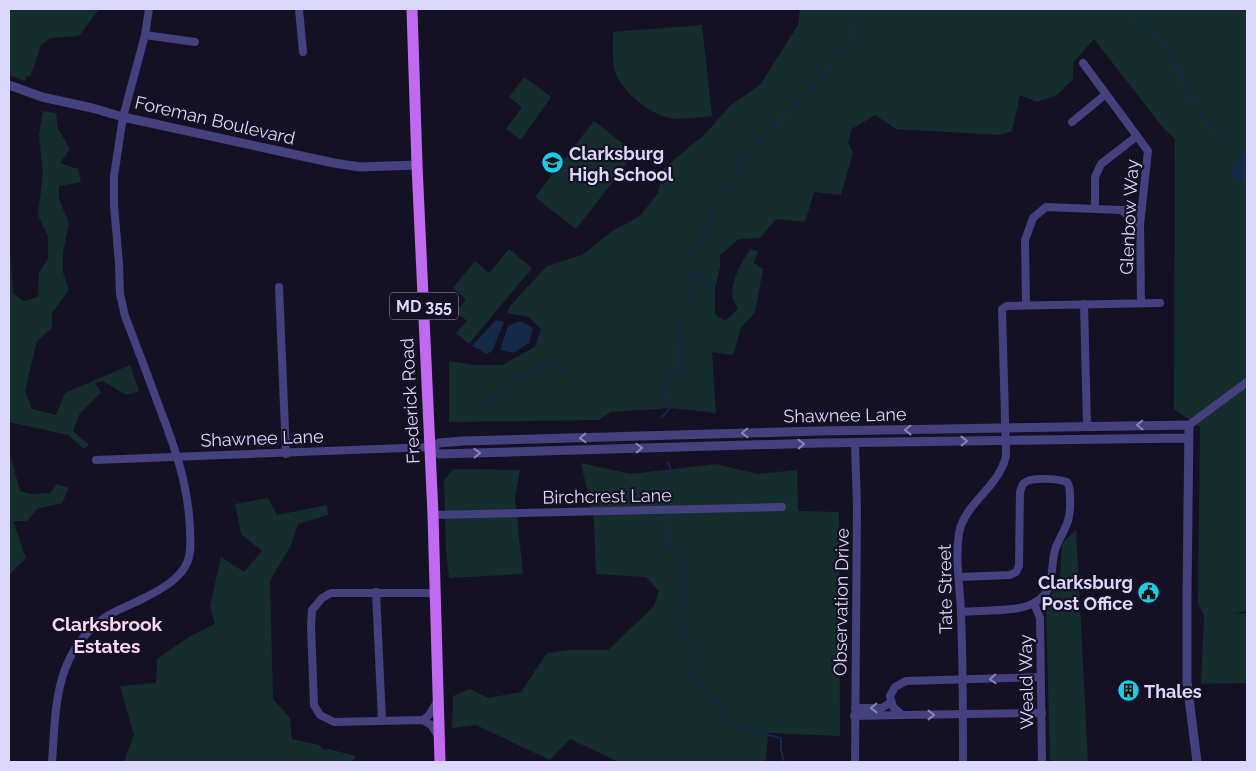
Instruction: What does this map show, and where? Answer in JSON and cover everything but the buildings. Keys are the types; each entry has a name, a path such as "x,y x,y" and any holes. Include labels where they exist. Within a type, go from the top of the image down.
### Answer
{"main road":[{"name":"Frederick Road","path":"412,9 433,515 440,762"}],"street":[{"path":"52,762 60,680 74,649 87,633 105,617 158,591 177,576 188,562 190,544 189,506 178,457 125,316 120,294 120,264 114,205 114,176 123,116 145,35 149,9"},
{"path":"299,9 303,52"},
{"path":"145,35 195,42"},
{"name":"Glenbow Way","path":"1083,63 1148,151 1140,224 1141,303"},
{"name":"Foreman Boulevard","path":"9,86 42,97 334,163 360,167 417,165"},
{"path":"1072,122 1106,94"},
{"path":"1096,208 1095,177 1101,164 1137,136"},
{"path":"1142,208 1121,210 1046,207 1033,218 1025,240 1026,305 1160,303"},
{"path":"1121,210 1140,224"},
{"path":"279,287 286,454"},
{"path":"1084,304 1087,427"},
{"name":"Tate Street","path":"964,762 959,577 960,532 971,508 997,479 1003,468 1006,456 1006,429 1002,309 1007,306 1026,305"},
{"path":"1197,762 1187,682 1189,425 1247,382"},
{"name":"Shawnee Lane","path":"96,460 430,447 439,442 463,441 820,431 1189,425"},
{"name":"Shawnee Lane","path":"430,447 439,454 855,443 1188,438"},
{"name":"Observation Drive","path":"855,443 855,762"},
{"path":"959,577 1010,576 1016,572 1019,566 1020,492 1023,484 1030,480 1060,480 1067,482 1070,488 1071,513 1056,548 1050,587 1044,595 1034,603 1022,608 960,612"},
{"name":"Birchcrest Lane","path":"433,515 782,507"},
{"path":"376,592 382,720"},
{"path":"435,593 331,593 322,598 312,610 311,636 314,705 320,715 334,722 423,720 431,726 439,737"},
{"name":"Weald Way","path":"1034,603 1040,618 1042,762"},
{"path":"902,715 893,707 890,696 895,687 906,681 962,681 1041,677"},
{"path":"423,720 429,715 438,701"},
{"path":"855,712 882,708 891,702"},
{"path":"855,712 902,715 1042,713"}],"green space":[{"path":"9,9 99,9 79,36 50,38 41,45 30,77 26,76 25,81 9,75"},
{"path":"800,9 1247,9 1247,611 1231,614 1247,613 1247,683 1201,684 1204,616 1198,603 1200,427 1174,409 1175,139 1164,129 1094,39 1073,63 1073,79 1057,95 1037,102 1020,95 1012,131 1000,135 896,129 875,115 852,129 848,143 853,152 841,195 814,192 805,222 776,219 760,238 739,239 720,255 720,268 715,288 715,314 725,321 738,309 733,298 732,288 738,270 750,249 758,251 754,263 763,269 755,312 741,328 733,355 712,352 716,413 670,408 611,412 598,420 449,422 449,361 473,365 502,365 535,347 541,329 529,317 507,313 510,306 547,266 582,255 611,232 640,216 658,193 663,169 705,134 731,105 760,85 798,25"},
{"path":"702,25 712,116 679,119 661,116 653,112 629,93 618,78 614,66 613,32"},
{"path":"524,77 551,97 521,140 506,129 522,107 509,97"},
{"path":"43,111 56,113 58,129 70,149 60,163 78,169 81,182 59,186 59,199 69,223 63,252 63,272 69,290 52,313 52,328 37,341 25,390 32,409 56,415 65,393 130,365 139,391 126,395 103,381 95,383 101,392 80,413 73,431 89,445 84,449 68,435 9,422 9,228 13,294 24,301 38,297 39,272 48,259 48,236 38,215 43,174 39,134"},
{"path":"594,121 635,153 576,229 535,197"},
{"path":"509,249 532,268 469,344 456,333 467,321 456,312 466,299 453,288 475,261 489,273"},
{"path":"9,454 20,491 31,494 50,493 57,484 69,488 62,503 37,509 27,521 13,521 26,558 9,575"},
{"path":"581,463 631,474 716,464 757,474 797,470 798,511 839,512 840,736 768,733 766,762 619,762 570,739 550,760 476,725 452,728 453,696 470,689 488,698 521,692 547,653 569,650 608,650 654,606 659,591 646,577 596,574 594,521"},
{"path":"453,469 520,470 515,498 523,574 449,578 446,550 444,480"},
{"path":"268,498 277,515 327,505 328,515 298,524 291,545 270,581 273,699 290,718 292,739 319,745 324,750 328,749 356,756 352,762 124,762 134,735 120,686 156,683 157,659 189,637 215,624 210,606 221,557 244,572 262,551 241,534 235,504"},
{"path":"1076,529 1088,762 1050,762 1046,605 1060,577 1062,544"}],"water":[{"path":"1247,147 1247,183 1237,180 1231,172 1242,151"},
{"path":"496,320 504,322 492,351 487,354 472,346"},
{"path":"520,321 533,328 529,343 513,353 500,350 508,326"}],"waterway":[{"path":"662,417 670,408 664,401 667,374 680,370 678,329 684,320 685,314 691,311 692,274 685,258 703,238 723,196 738,183 739,163 828,73 830,61 842,54 854,43 854,29 860,19 862,9"},
{"path":"1132,9 1136,14 1134,23 1150,29 1167,48 1171,61 1183,74 1184,90 1200,105 1202,115 1221,138"},
{"path":"693,275 716,283"},
{"path":"483,406 502,393 510,377 529,373 548,363 566,372"},
{"path":"664,507 666,482 671,471 668,462"},
{"path":"664,513 667,525 667,543 679,553 685,567 681,612 686,638 702,649 694,679 706,693 719,703 725,718 740,728 781,738 784,762"}],"place":[{"name":"Clarksburg High School","path":"553,163"},
{"name":"Clarksburg Post Office","path":"1149,592"},
{"name":"Thales","path":"1128,691"}],"district":[{"name":"Clarksbrook Estates","path":"107,635"}]}
